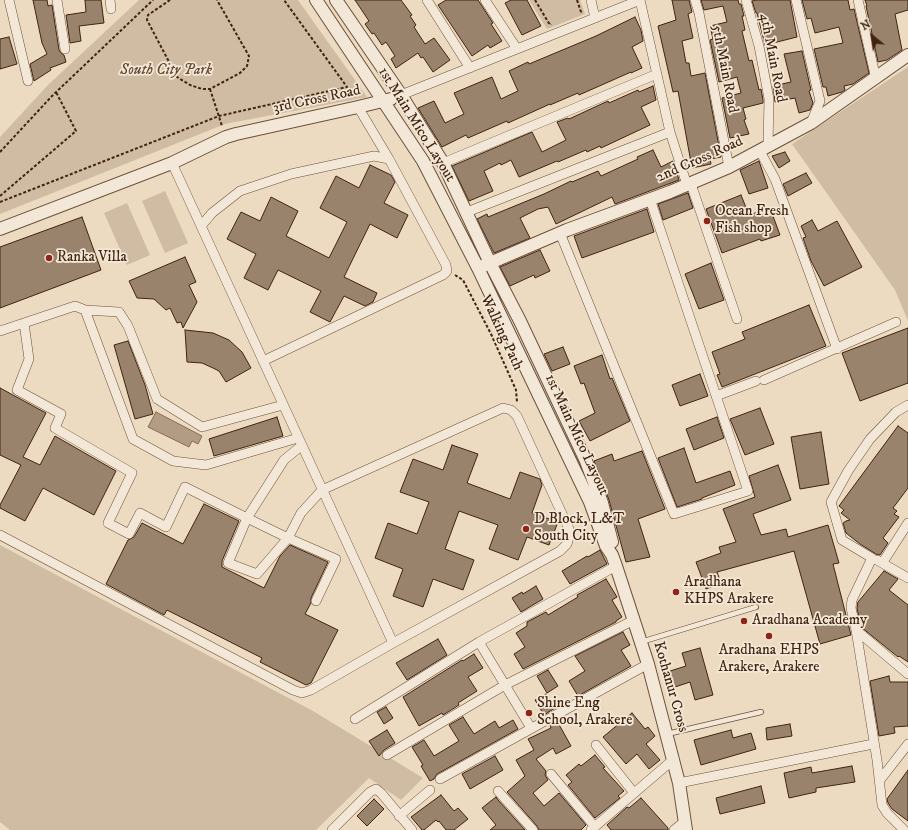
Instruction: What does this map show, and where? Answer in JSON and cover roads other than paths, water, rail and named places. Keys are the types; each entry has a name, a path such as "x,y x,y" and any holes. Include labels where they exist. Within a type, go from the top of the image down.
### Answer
{"street":[{"path":"9,0 28,81"},
{"path":"57,0 66,49"},
{"name":"1st Main Mico Layout","path":"316,0 423,161 478,268 590,502 606,546 612,555"},
{"name":"1st Main Mico Layout","path":"336,0 401,95 443,163 586,461 602,503 612,545 612,555"},
{"path":"427,0 470,68"},
{"path":"485,0 517,49"},
{"path":"591,0 595,18"},
{"path":"640,0 670,132 737,319"},
{"name":"3rd Cross Road","path":"0,229 172,163 226,137 384,101 640,0"},
{"name":"5th Main Road","path":"695,0 699,13 729,167"},
{"name":"4th Main Road","path":"746,0 759,46 769,99 764,148"},
{"path":"796,0 820,101 811,123"},
{"path":"858,0 876,79"},
{"name":"2nd Cross Road","path":"478,268 560,233 689,185 729,167 811,123 876,79 908,55"},
{"path":"443,163 657,74"},
{"path":"263,361 443,275 447,271 446,265 389,159 358,107"},
{"path":"466,212 670,132"},
{"path":"764,148 837,349"},
{"path":"201,226 212,213 240,191 291,174 374,156 389,159"},
{"path":"172,163 392,643"},
{"path":"560,233 674,514 748,491 650,199"},
{"path":"0,331 75,306 85,310 118,312 128,326 157,399 202,427 283,405"},
{"path":"85,310 133,439 174,461 206,465 300,442"},
{"path":"716,396 760,381 837,349 896,322"},
{"path":"24,323 29,359 17,390 61,414 55,428 132,473 108,523 129,534 140,513 166,527 185,487 288,538 336,559 316,601"},
{"path":"908,404 896,412 870,439 848,471 831,502 842,540 908,578"},
{"path":"0,535 286,686 302,693 311,690 392,643 560,551 567,544 569,529 517,416 511,410 503,408 322,490 301,512 288,538 257,574 228,563 247,518 284,460 300,442"},
{"path":"882,562 908,523"},
{"name":"Kothanur Cross","path":"612,555 648,664 674,759 685,826"},
{"path":"872,558 852,600 851,608 856,630 873,744 880,780 882,805 887,813 904,830"},
{"path":"355,719 479,642 616,566"},
{"path":"387,755 505,685 634,620"},
{"path":"856,630 908,674"},
{"path":"479,642 531,728"},
{"path":"440,779 648,664"},
{"path":"679,783 873,744"},
{"path":"880,780 908,744"},
{"path":"596,745 634,793"},
{"path":"551,774 593,828 674,759"},
{"path":"332,830 370,792 376,789 412,830"},
{"path":"399,816 430,790"},
{"path":"498,791 533,830"},
{"path":"674,830 685,826"}],"lane":[{"path":"641,642 756,607"},
{"path":"667,734 761,712"}],"place":[{"name":"Ocean Fresh Fish shop","path":"707,221"},
{"name":"Ranka Villa","path":"49,258"},
{"name":"D Block, L&T South City","path":"526,529"},
{"name":"Aradhana KHPS Arakere","path":"676,592"},
{"name":"Aradhana Academy","path":"744,621"},
{"name":"Aradhana EHPS Arakere, Arakere","path":"769,636"},
{"name":"Shine Eng School, Arakere","path":"529,713"}],"park label":[{"name":"South City Park","path":"166,71"}]}
